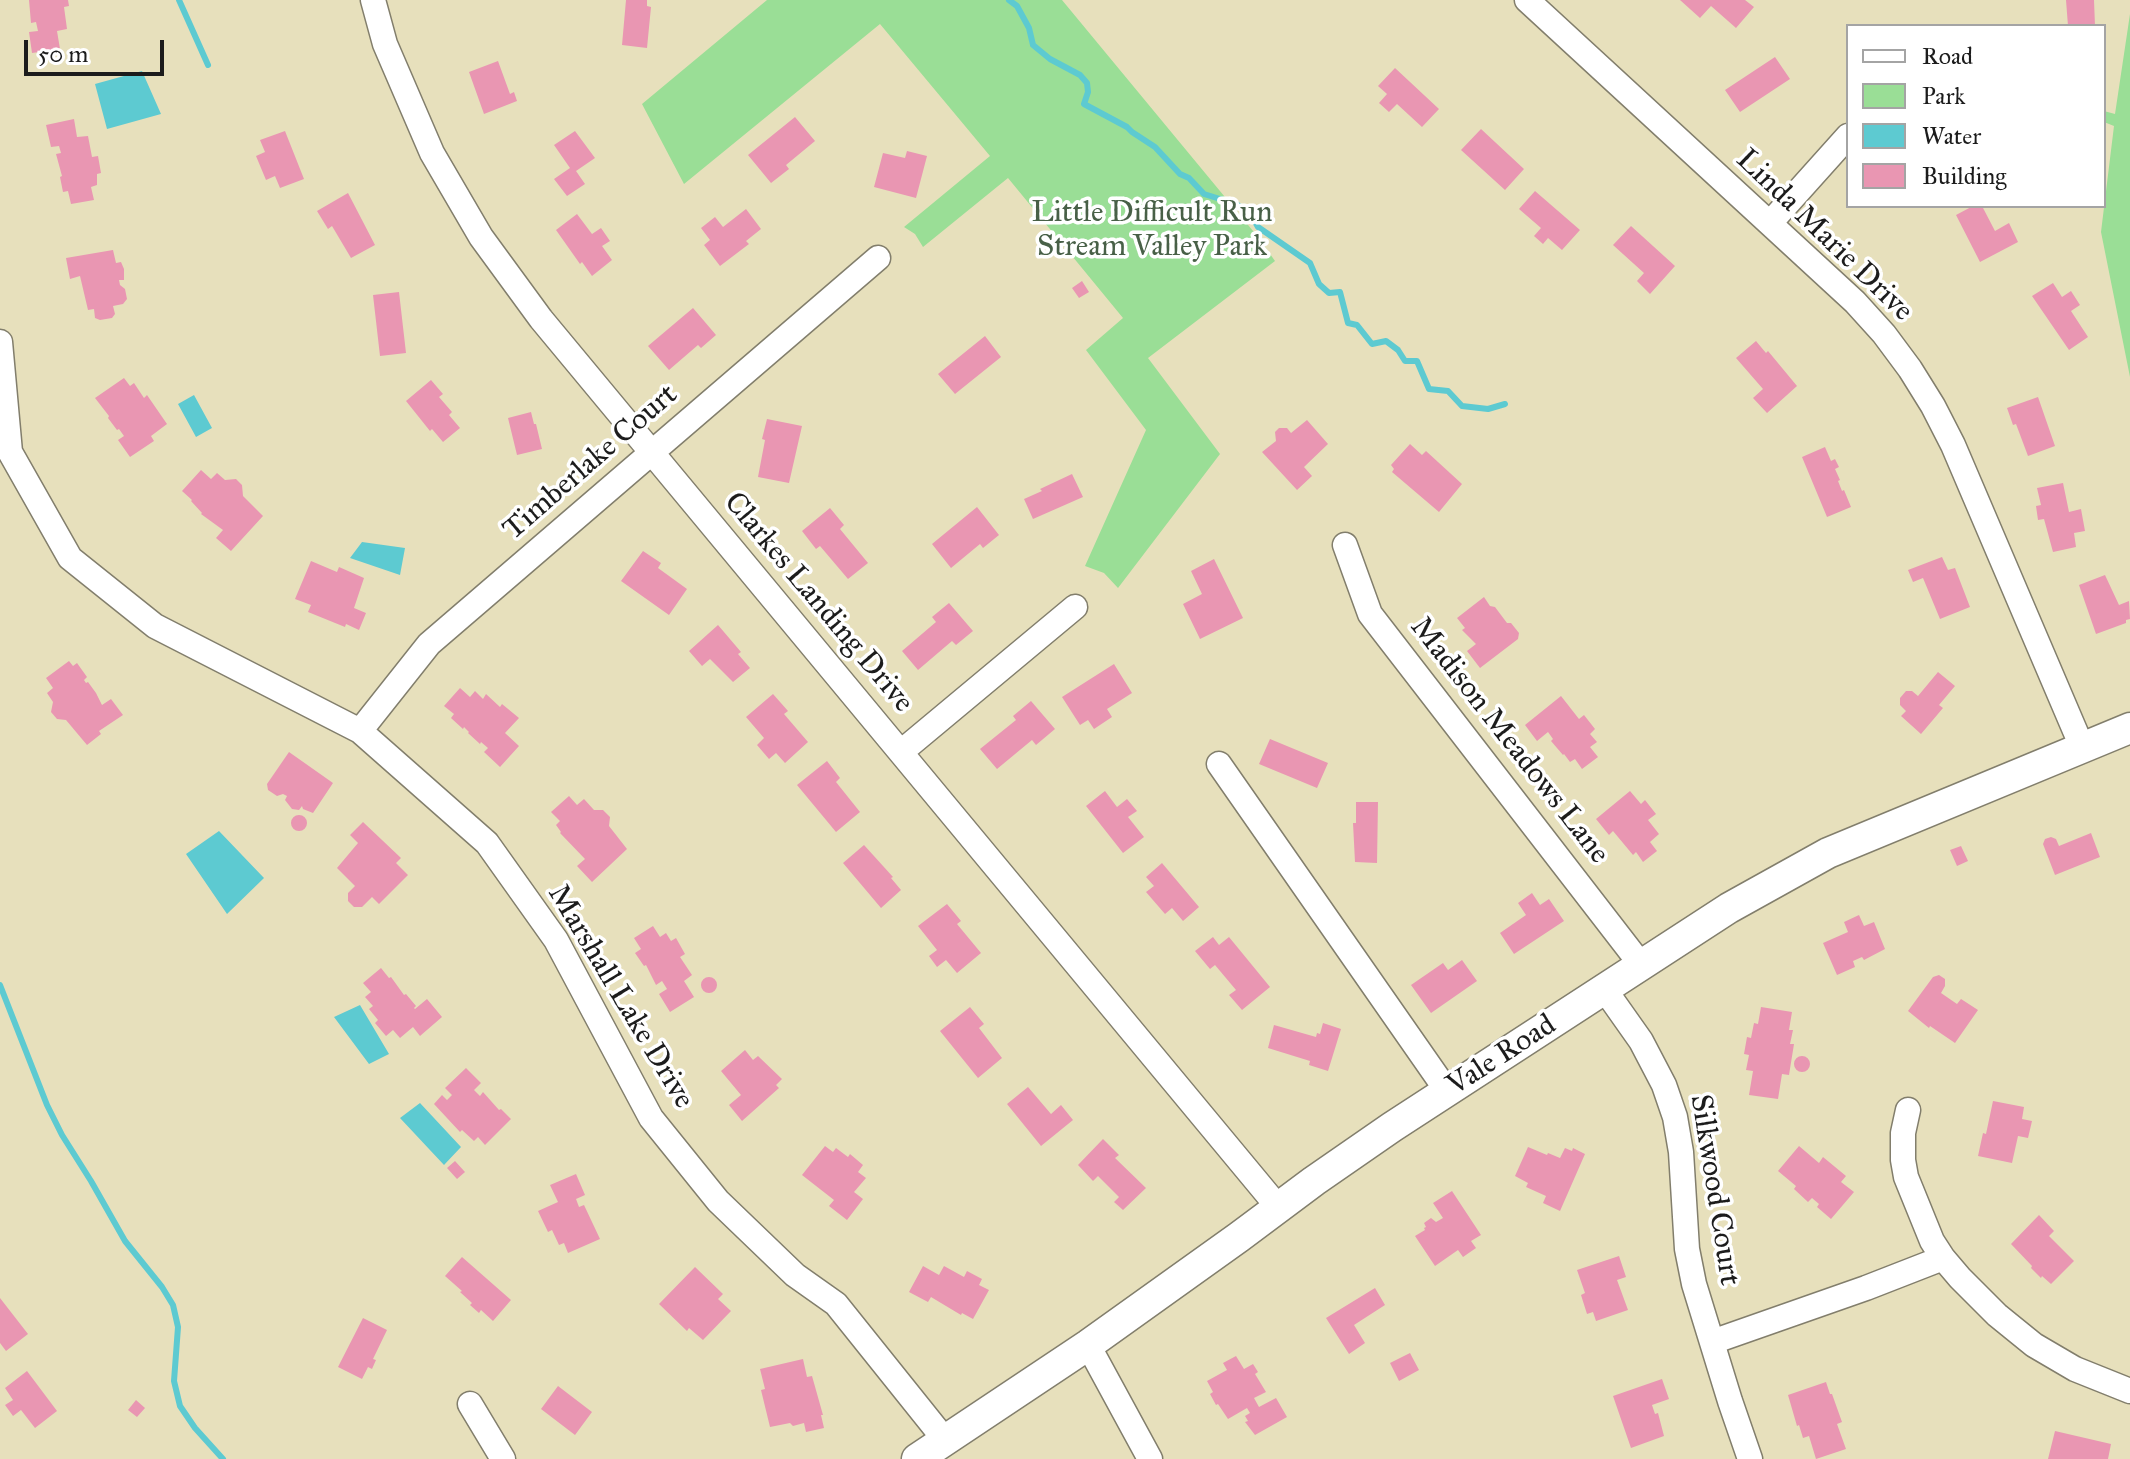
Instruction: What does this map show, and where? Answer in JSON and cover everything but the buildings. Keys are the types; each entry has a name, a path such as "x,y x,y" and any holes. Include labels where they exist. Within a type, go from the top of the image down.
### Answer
{"main road":[{"name":"Vale Road","path":"917,1459 1088,1345 1278,1207 1447,1091 1729,908 1828,853 2130,728"}],"street":[{"name":"Clarkes Landing Drive","path":"373,0 385,44 432,153 481,237 541,319 1278,1207"},
{"name":"Linda Marie Drive","path":"1527,0 1864,312 1895,349 1933,406 1953,445 2082,747"},
{"path":"1770,223 1846,138"},
{"name":"Timberlake Court","path":"360,731 429,644 878,258"},
{"name":"Marshall Lake Drive","path":"0,342 10,452 70,558 155,626 360,731 487,843 556,940 651,1118 718,1201 795,1275 836,1304 945,1440"},
{"name":"Madison Meadows Lane","path":"1345,545 1370,614 1642,966"},
{"path":"901,752 1075,607"},
{"path":"1219,764 1447,1091"},
{"name":"Silkwood Court","path":"1605,990 1641,1041 1664,1085 1675,1117 1681,1152 1687,1249 1694,1284 1750,1459"},
{"path":"1908,1110 1903,1133 1906,1177 1932,1241 1943,1258 1997,1315 2034,1345 2075,1369 2130,1391"},
{"path":"1712,1342 1943,1258"},
{"path":"1088,1345 1150,1459"},
{"path":"470,1404 503,1459"}],"green space":[{"name":"Little Difficult Run Stream Valley Park","path":"767,0 1062,0 1275,261 1148,358 1220,454 1118,588 1104,573 1085,566 1146,430 1086,350 1123,318 1008,178 923,247 915,234 904,227 990,156 880,24 684,184 642,104"},
{"path":"2130,14 2130,377 2101,232 2114,126 2106,123 2106,112 2115,114"}],"water":[{"path":"142,71 161,114 107,129 95,84"},
{"path":"194,395 212,428 196,437 178,404"},
{"path":"362,542 405,548 400,575 350,558"},
{"path":"219,831 264,878 227,914 186,854"},
{"path":"360,1005 389,1054 369,1064 334,1017"},
{"path":"420,1103 461,1147 444,1165 400,1118"}],"waterway":[{"path":"179,0 208,65"},
{"path":"1009,0 1017,6 1029,28 1033,45 1050,59 1080,75 1087,83 1084,104 1127,127 1155,147 1204,194 1236,204 1250,213 1258,227 1310,263 1319,284 1329,293 1340,292 1348,323 1357,325 1372,344 1386,341 1398,350 1405,361 1417,361 1429,389 1448,391 1462,406 1488,409 1505,404"},
{"path":"0,985 47,1105 62,1135 125,1241 173,1305 178,1327 174,1381 180,1406 223,1459"}]}
